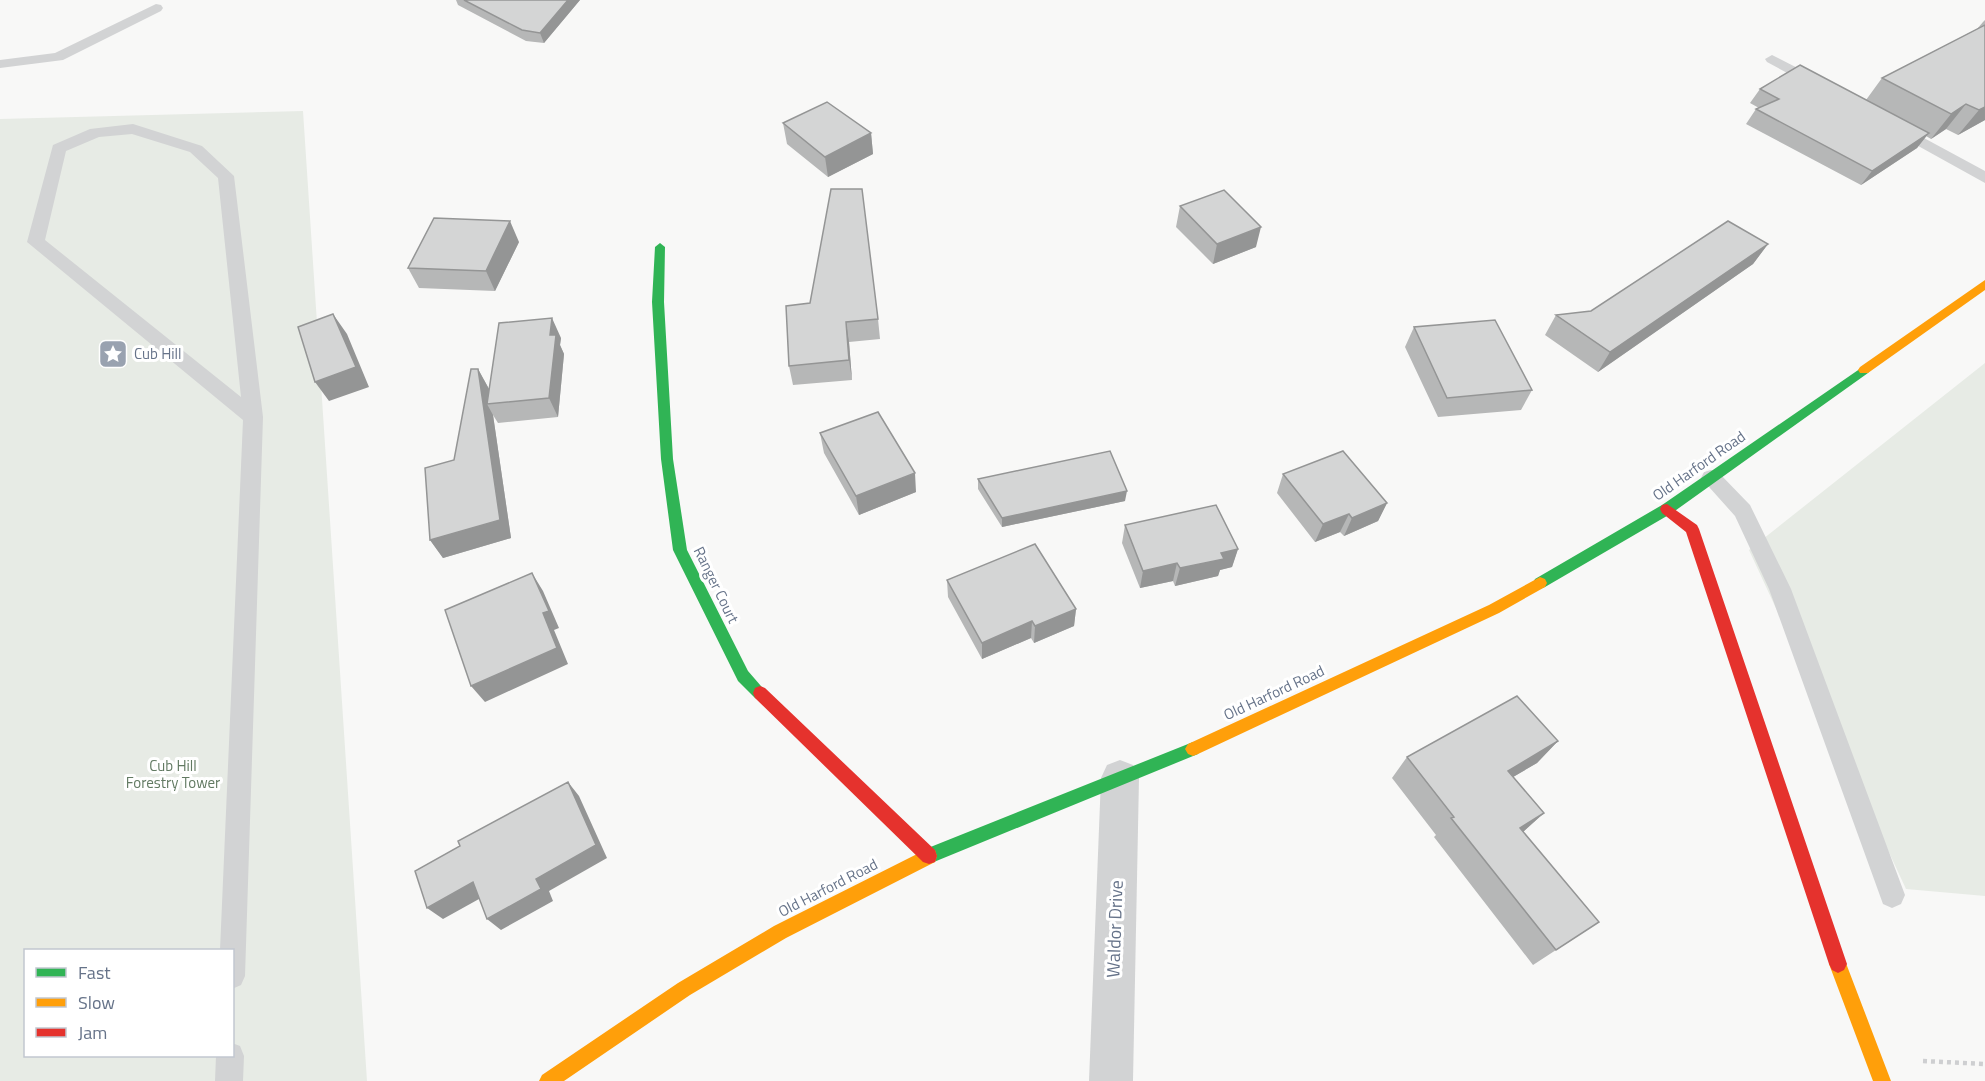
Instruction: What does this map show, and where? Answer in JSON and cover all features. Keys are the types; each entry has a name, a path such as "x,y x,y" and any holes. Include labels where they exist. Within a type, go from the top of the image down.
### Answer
{"street":[{"name":"Ranger Court","path":"660,247 658,302 667,459 680,550 743,676 929,856"},
{"name":"Old Harford Road","path":"548,1081 684,989 780,932 929,856 1195,748 1494,609 1667,509 1985,284"},
{"path":"1667,509 1692,529 1841,974 1882,1081"},
{"name":"Waldor Drive","path":"1110,1081 1119,778"}],"lane":[{"path":"0,64 58,57 156,8"},
{"path":"1772,59 1833,93"},
{"path":"1884,121 1985,178"},
{"path":"233,949 253,417 226,176 196,149 133,129 96,132 59,148 36,242 253,417"},
{"path":"1711,478 1743,511 1780,589 1892,895"},
{"path":"229,1081 230,1057"}],"path":[{"path":"1873,1058 1985,1064"}],"green space":[{"name":"Cub Hill Forestry Tower","path":"303,111 367,1081 0,1081 0,119"},
{"path":"1985,363 1985,896 1906,889 1749,550"}],"building":[{"path":"464,0 568,0 540,33 522,30"},
{"path":"1985,25 1985,107 1979,110 1966,104 1951,114 1882,78"},
{"path":"1800,65 1929,133 1872,171 1756,109 1779,99 1760,89"},
{"path":"827,102 871,133 825,157 783,123"},
{"path":"831,189 862,189 878,319 846,322 849,360 789,366 786,306 810,303"},
{"path":"1224,190 1261,227 1217,244 1180,206"},
{"path":"434,218 510,221 486,271 408,268"},
{"path":"1728,221 1768,244 1610,352 1556,315 1591,311"},
{"path":"333,314 356,367 315,382 298,327"},
{"path":"552,318 550,335 556,335 549,398 487,404 499,323"},
{"path":"1495,320 1532,390 1447,398 1414,327"},
{"path":"471,369 478,369 500,520 430,540 425,468 454,460"},
{"path":"878,412 915,473 856,496 820,433"},
{"path":"1110,451 1127,491 1002,518 978,479"},
{"path":"1343,451 1387,503 1352,518 1349,514 1323,524 1283,474"},
{"path":"1216,505 1238,549 1221,553 1224,559 1180,568 1177,563 1143,571 1125,525"},
{"path":"1035,544 1076,609 1035,626 1032,621 982,643 947,580"},
{"path":"532,573 549,611 543,613 557,648 471,686 445,610"},
{"path":"1517,696 1558,741 1508,771 1544,813 1520,828 1599,922 1556,950 1451,818 1454,817 1407,757"},
{"path":"568,782 596,845 536,879 541,889 487,919 473,882 427,908 415,871 460,846 458,841"}],"traffic: fast":[{"path":"660,247 658,302 667,459 680,550 743,676 760,693"},
{"path":"1540,583 1667,509 1864,370"},
{"path":"929,856 1193,749"}],"traffic: slow":[{"path":"1864,370 1985,284"},
{"path":"1193,749 1494,609 1540,583"},
{"path":"548,1081 684,989 780,932 929,856"},
{"path":"1838,964 1882,1081"}],"traffic: jam":[{"path":"1667,509 1692,529 1838,964"},
{"path":"760,693 929,856"}],"place":[{"name":"Cub Hill","path":"113,354"}]}
